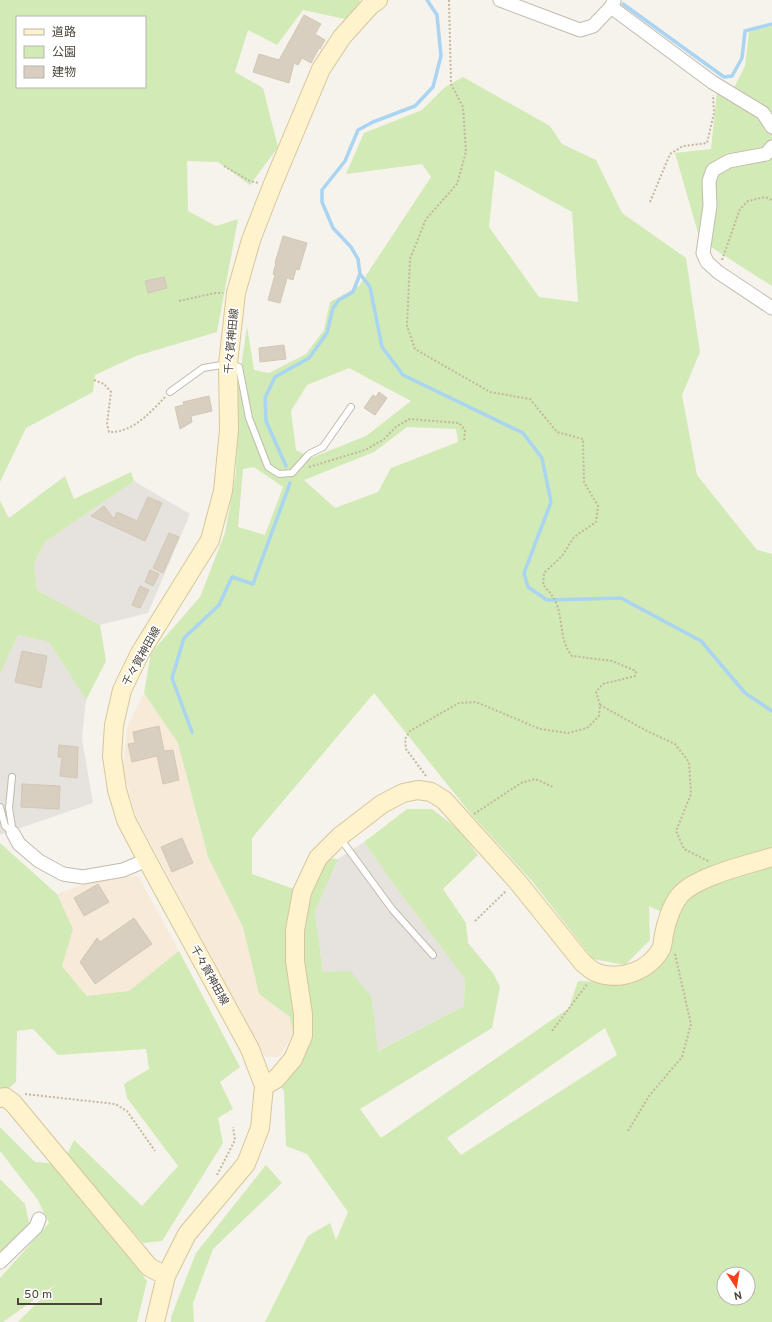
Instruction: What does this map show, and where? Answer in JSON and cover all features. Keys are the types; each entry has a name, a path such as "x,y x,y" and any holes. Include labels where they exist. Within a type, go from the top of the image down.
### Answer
{"main road":[{"name":"千々賀神田線","path":"157,1321 166,1276 187,1234 246,1164 260,1128 264,1086 250,1050 126,820 117,790 112,756 114,725 122,690 140,653 210,540 223,491 229,430 228,364 236,293 251,240 321,69 342,37 371,2"},
{"path":"264,1086 276,1079 293,1059 302,1036 303,1014 295,961 294,930 302,892 305,885 318,858 339,836 382,804 403,792 418,790 431,792 444,800 518,881 583,963 596,972 613,976 629,974 643,968 654,959 662,948 666,926 672,907 680,895 690,887 706,878 772,857"},
{"path":"2,1097 13,1103 149,1267 166,1276"}],"street":[{"path":"500,0 580,30 593,26 613,4 712,82 763,113 772,127"},
{"path":"772,147 766,154 729,161 713,170 709,181 710,206 703,253 707,262 718,272 772,308"},
{"path":"13,833 19,844 39,861 62,874 83,877 123,870 147,860"},
{"path":"0,1262 36,1227 39,1219"}],"lane":[{"path":"170,392 203,368 228,364 239,367 249,418 268,467 279,474 292,472 309,454 323,447 351,407"},
{"path":"12,777 9,808 13,833"},
{"path":"0,808 5,826 13,833"},
{"path":"339,836 392,909 433,955"}],"path":[{"path":"431,792 429,781 406,749 405,740 410,731 459,703 476,702 540,729 568,733 586,728 599,716 600,705 596,692 603,684 635,676 636,671 612,661 572,656 566,650 557,605 551,593 543,585 544,573 562,556 574,537 596,522 598,506 584,482 583,439 557,432 530,399 490,392 415,349 407,326 410,259 426,219 457,184 466,152 463,107 452,84 449,0"},
{"path":"650,202 670,154 683,146 707,143 714,113 712,82"},
{"path":"224,166 250,180 272,186"},
{"path":"718,272 740,209 748,201 765,197 772,200"},
{"path":"179,302 215,292 236,293"},
{"path":"94,380 104,384 111,392 106,424 109,432 118,432 143,420 170,392"},
{"path":"292,472 365,450 383,440 397,426 410,419 459,423 465,430 464,442"},
{"path":"600,705 647,731 675,744 689,762 691,794 676,830 684,849 711,862"},
{"path":"463,821 521,783 535,779 553,787"},
{"path":"475,921 518,881"},
{"path":"628,1131 649,1096 682,1057 691,1024 675,952"},
{"path":"552,1031 596,972"},
{"path":"2,1097 14,1092 115,1104 127,1111 154,1151"},
{"path":"217,1200 214,1180 235,1140 233,1127"}],"shaded area":[{"path":"134,481 190,514 148,613 100,625 37,590 34,564 45,542"},
{"path":"18,635 49,642 86,700 82,739 93,803 0,835 0,674"},
{"path":"144,693 178,743 208,857 243,927 259,994 290,1017 293,1034 279,1057 265,1057 136,816 123,770 127,727"},
{"path":"364,842 465,979 464,1006 377,1051 371,996 323,972 315,912 338,859"},
{"path":"105,876 138,876 179,951 129,992 88,996 62,966 73,929 57,894"}],"green space":[{"path":"0,0 359,0 361,2 345,19 303,10 277,45 248,30 235,72 263,88 278,147 250,185 218,162 187,161 188,211 216,226 238,219 217,332 136,356 95,375 93,392 26,428 0,482"},
{"path":"772,26 772,286 700,240 675,153 711,149 717,91 735,86 745,66 749,32"},
{"path":"463,77 550,126 562,144 596,160 622,213 686,258 700,352 682,395 697,475 757,550 772,554 772,1322 265,1322 308,1236 330,1223 336,1240 348,1212 307,1154 286,1146 284,1091 277,1082 296,1049 290,1017 259,994 243,927 208,857 178,743 144,693 151,653 200,597 225,533 236,473 238,389 247,326 254,370 269,373 306,354 324,330 330,302 359,286 431,177 422,164 346,174 364,133 422,110 445,87","holes":["495,170 572,212 578,302 539,297 489,227","349,368 411,401 366,436 311,458 296,450 291,411 307,385","407,427 456,429 458,442 391,468 378,492 335,508 304,480 374,452","254,467 283,487 265,535 238,527 243,469","374,693 471,814 532,881 593,959 625,965 650,940 649,906 675,918 632,984 578,981 569,1008 381,1138 360,1109 492,1028 500,987 493,973 468,943 466,923 443,889 478,855 458,829 432,809 407,809 364,842 465,979 464,1006 378,1051 371,996 350,971 323,972 315,912 338,859 322,858 294,889 252,874 252,838","605,1028 617,1055 461,1155 447,1138"]},
{"path":"131,472 134,481 45,542 34,564 37,590 100,625 106,661 86,700 49,642 18,635 0,674 0,501 9,518 65,476 74,499"},
{"path":"0,843 57,894 73,929 62,966 87,996 129,991 179,951 240,1067 220,1082 233,1109 218,1118 223,1143 162,1241 143,1243 67,1155 74,1140 142,1206 178,1166 127,1098 124,1084 149,1069 146,1049 58,1055 33,1029 17,1031 16,1082 0,1096"},
{"path":"0,1127 35,1162 57,1164 147,1281 137,1322 18,1322 56,1284 3,1322 0,1322 0,1278 49,1223 38,1200 0,1151"},
{"path":"266,1165 282,1183 213,1249 193,1303 194,1322 171,1322 171,1317 196,1253"},
{"path":"0,1179 25,1204 30,1227 3,1256 0,1252"}],"building":[{"path":"304,15 321,24 315,34 325,40 311,63 302,58 298,65 294,63 289,83 253,72 259,54 279,60"},
{"path":"283,236 307,243 299,270 296,269 293,280 287,278 280,303 268,300 275,275 273,274 275,263"},
{"path":"164,277 167,288 148,293 145,281"},
{"path":"284,345 286,359 260,362 259,348"},
{"path":"379,392 387,398 375,415 364,408 373,395 376,397"},
{"path":"209,396 212,411 191,416 192,422 180,429 175,407 184,405 183,402"},
{"path":"148,497 162,503 145,541 91,516 104,506 114,519 117,512 137,521"},
{"path":"169,533 179,537 163,573 153,568"},
{"path":"150,570 159,574 153,586 145,582"},
{"path":"140,586 149,590 140,608 132,605"},
{"path":"22,651 47,656 41,688 15,682"},
{"path":"159,726 164,751 173,750 179,780 163,784 157,756 132,762 128,744 135,743 133,732"},
{"path":"59,745 78,747 77,778 60,776 62,757 58,757"},
{"path":"22,784 60,786 59,809 21,807"},
{"path":"182,838 193,863 172,872 161,847"},
{"path":"98,884 109,902 84,916 74,898"},
{"path":"134,918 152,944 95,984 80,962 97,938 100,942"}],"waterway":[{"path":"286,466 266,421 265,398 275,377 309,358 327,333 333,308 339,300 353,292 360,274 358,259 351,247 333,228 322,202 322,190 345,161 358,130 373,122 415,106 433,87 441,56 437,15 427,0"},
{"path":"623,4 724,77 732,76 742,58 745,31 772,24"},
{"path":"360,274 370,287 382,347 403,375 523,433 542,458 551,502 524,573 528,587 547,600 621,598 701,641 745,693 772,711"},
{"path":"192,732 172,678 184,638 219,605 232,577 253,584 290,483"}]}
